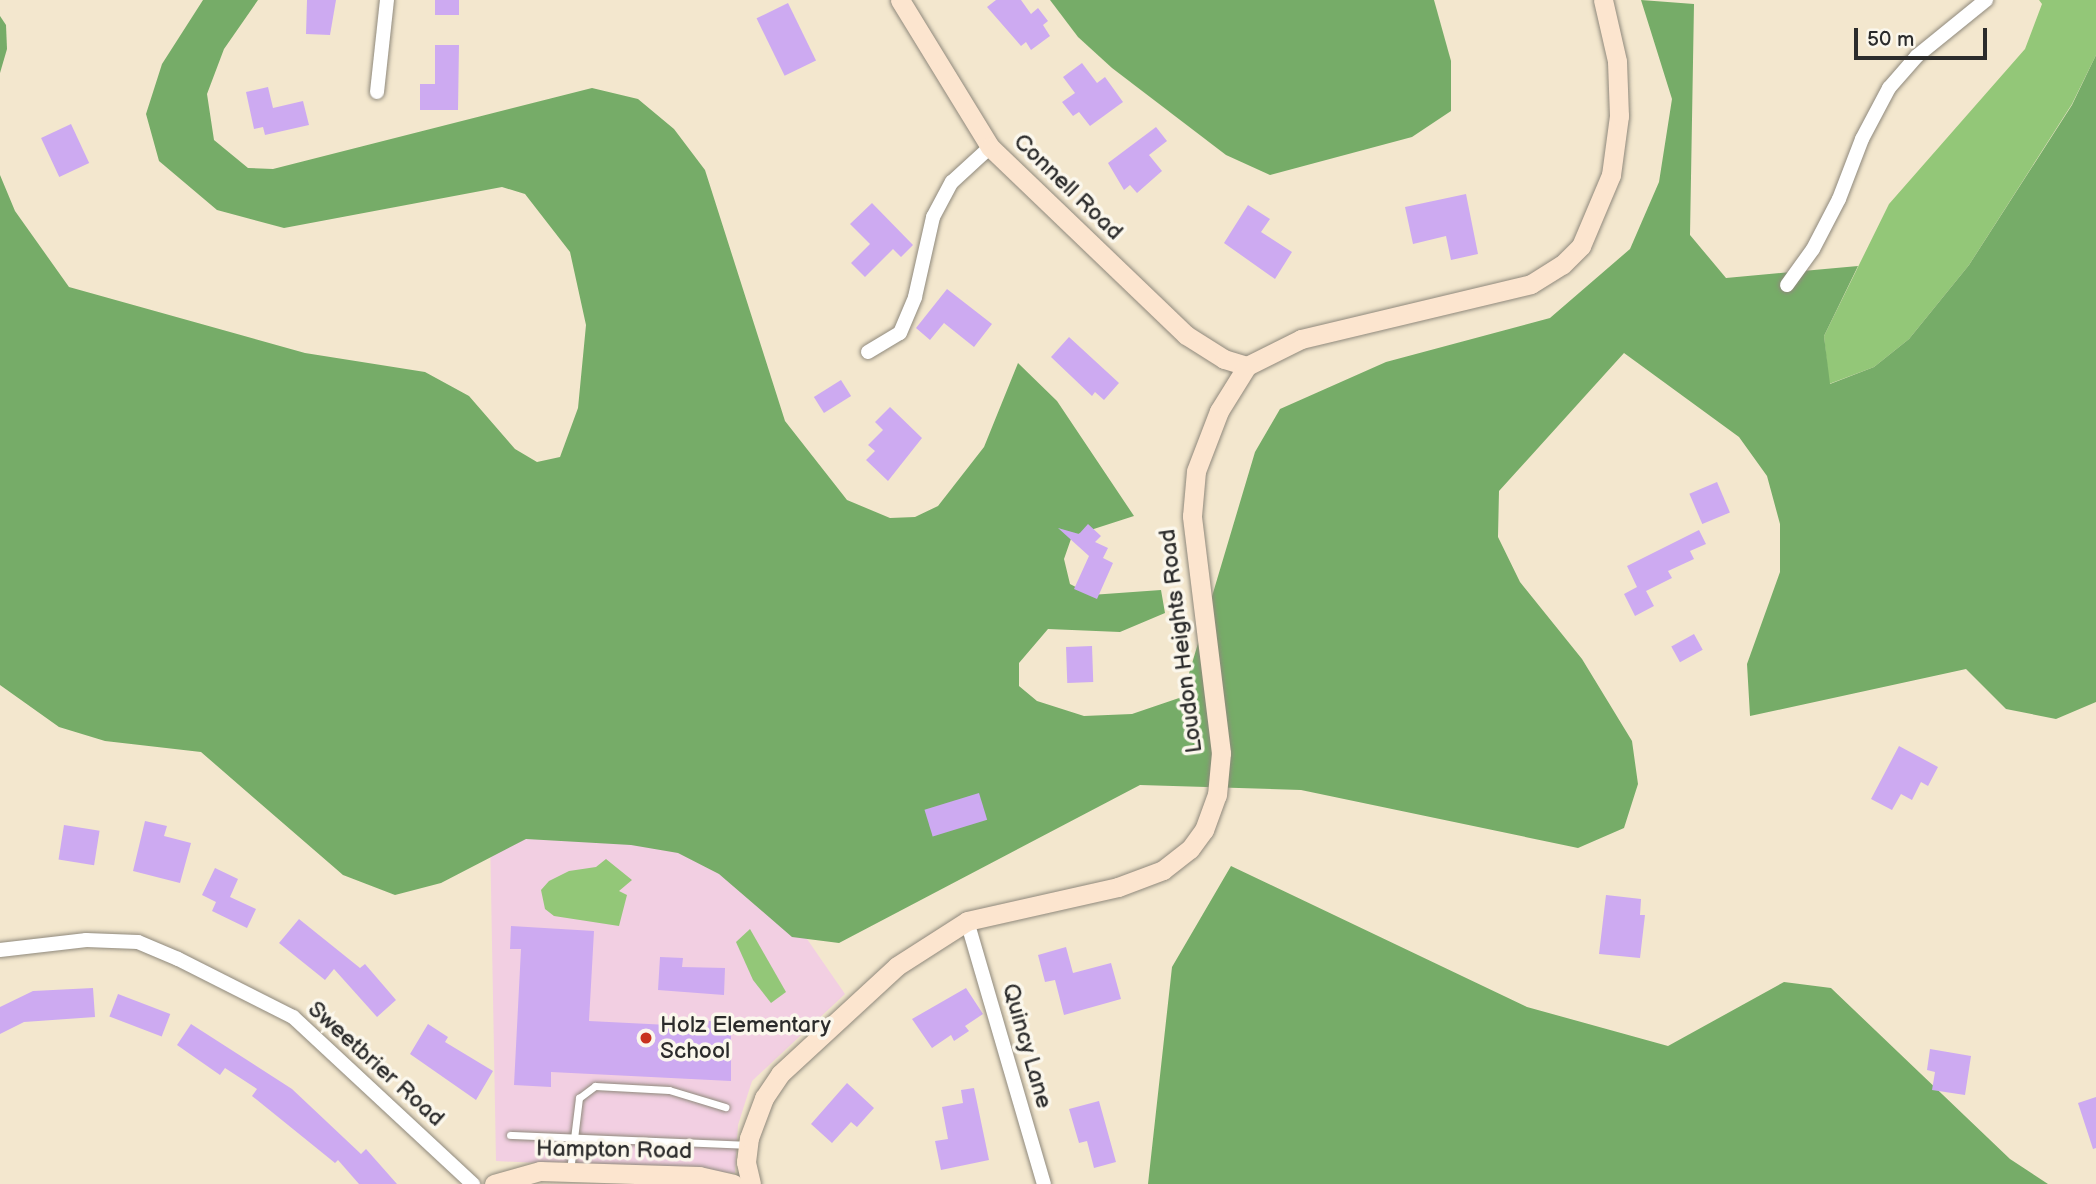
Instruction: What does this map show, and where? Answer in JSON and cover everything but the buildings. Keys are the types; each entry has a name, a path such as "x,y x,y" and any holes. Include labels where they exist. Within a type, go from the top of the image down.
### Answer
{"street":[{"path":"377,92 387,0"},
{"name":"Connell Road","path":"900,0 990,147 1186,335 1224,359 1247,366"},
{"path":"1247,366 1301,339 1355,323 1531,284 1562,265 1581,246 1611,175 1619,116 1617,61 1602,0"},
{"path":"1787,285 1813,249 1839,199 1861,139 1889,88 1917,56 1986,0"},
{"path":"868,352 900,333 915,298 933,217 952,182 990,147"},
{"name":"Loudon Heights Road","path":"751,1184 746,1162 748,1145 764,1098 780,1074 897,966 967,922 1118,887 1152,874 1190,849 1204,830 1217,795 1221,753 1192,516 1196,471 1219,411 1247,366"},
{"name":"Quincy Lane","path":"967,922 1044,1184"},
{"name":"Sweetbrier Road","path":"0,950 86,940 138,942 178,959 293,1017 473,1184"},
{"name":"Hampton Road","path":"494,1184 540,1171 699,1176 733,1184"}],"lane":[{"path":"569,1172 579,1098 595,1086 669,1090 725,1107"},
{"path":"510,1135 748,1145"}],"shaded area":[{"name":"Holz Elementary School","path":"731,829 845,994 752,1081 738,1125 735,1173 496,1161 490,834"}],"green space":[{"path":"203,0 258,0 224,49 207,94 214,140 248,168 273,169 592,88 638,99 674,129 705,170 785,421 847,500 890,518 915,517 938,506 984,447 1018,363 1057,401 1134,516 1072,536 1064,559 1070,584 1091,595 1161,590 1165,613 1120,632 1048,629 1019,663 1019,686 1037,701 1084,716 1132,714 1182,697 1255,452 1280,409 1386,362 1550,318 1630,249 1659,182 1672,99 1641,0 1694,4 1690,235 1726,278 1858,266 1824,336 1830,384 1874,367 1909,339 1969,265 2072,105 2096,55 2096,702 2056,719 2006,709 1966,669 1750,716 1747,664 1780,572 1780,524 1767,476 1739,437 1624,353 1499,491 1498,537 1520,582 1582,659 1632,741 1638,784 1624,828 1578,848 1301,790 1140,785 839,943 792,937 719,874 678,853 631,845 526,839 441,883 395,895 343,875 201,752 105,741 59,727 0,685 0,175 15,211 69,287 305,353 425,372 469,396 515,449 537,462 560,457 578,408 586,325 570,252 525,194 502,187 284,228 217,210 159,161 146,114 162,64"},
{"path":"1050,0 1434,0 1451,61 1451,111 1412,137 1270,175 1226,155 1112,68 1078,37"},
{"path":"2039,0 2096,0 2096,55 2072,104 1969,265 1909,339 1874,367 1829,384 1824,336 1889,204 2025,49 2042,4"},
{"path":"0,16 6,25 7,49 0,73"},
{"path":"606,859 632,880 619,891 627,895 619,926 554,916 545,909 541,890 549,881 569,871 596,867"},
{"path":"1231,866 1527,1007 1668,1046 1784,982 1831,988 2010,1159 2048,1184 1148,1184 1172,967"},
{"path":"750,929 786,992 771,1003 753,980 736,942"}],"place":[{"name":"Holz Elementary School","path":"646,1038"}]}
